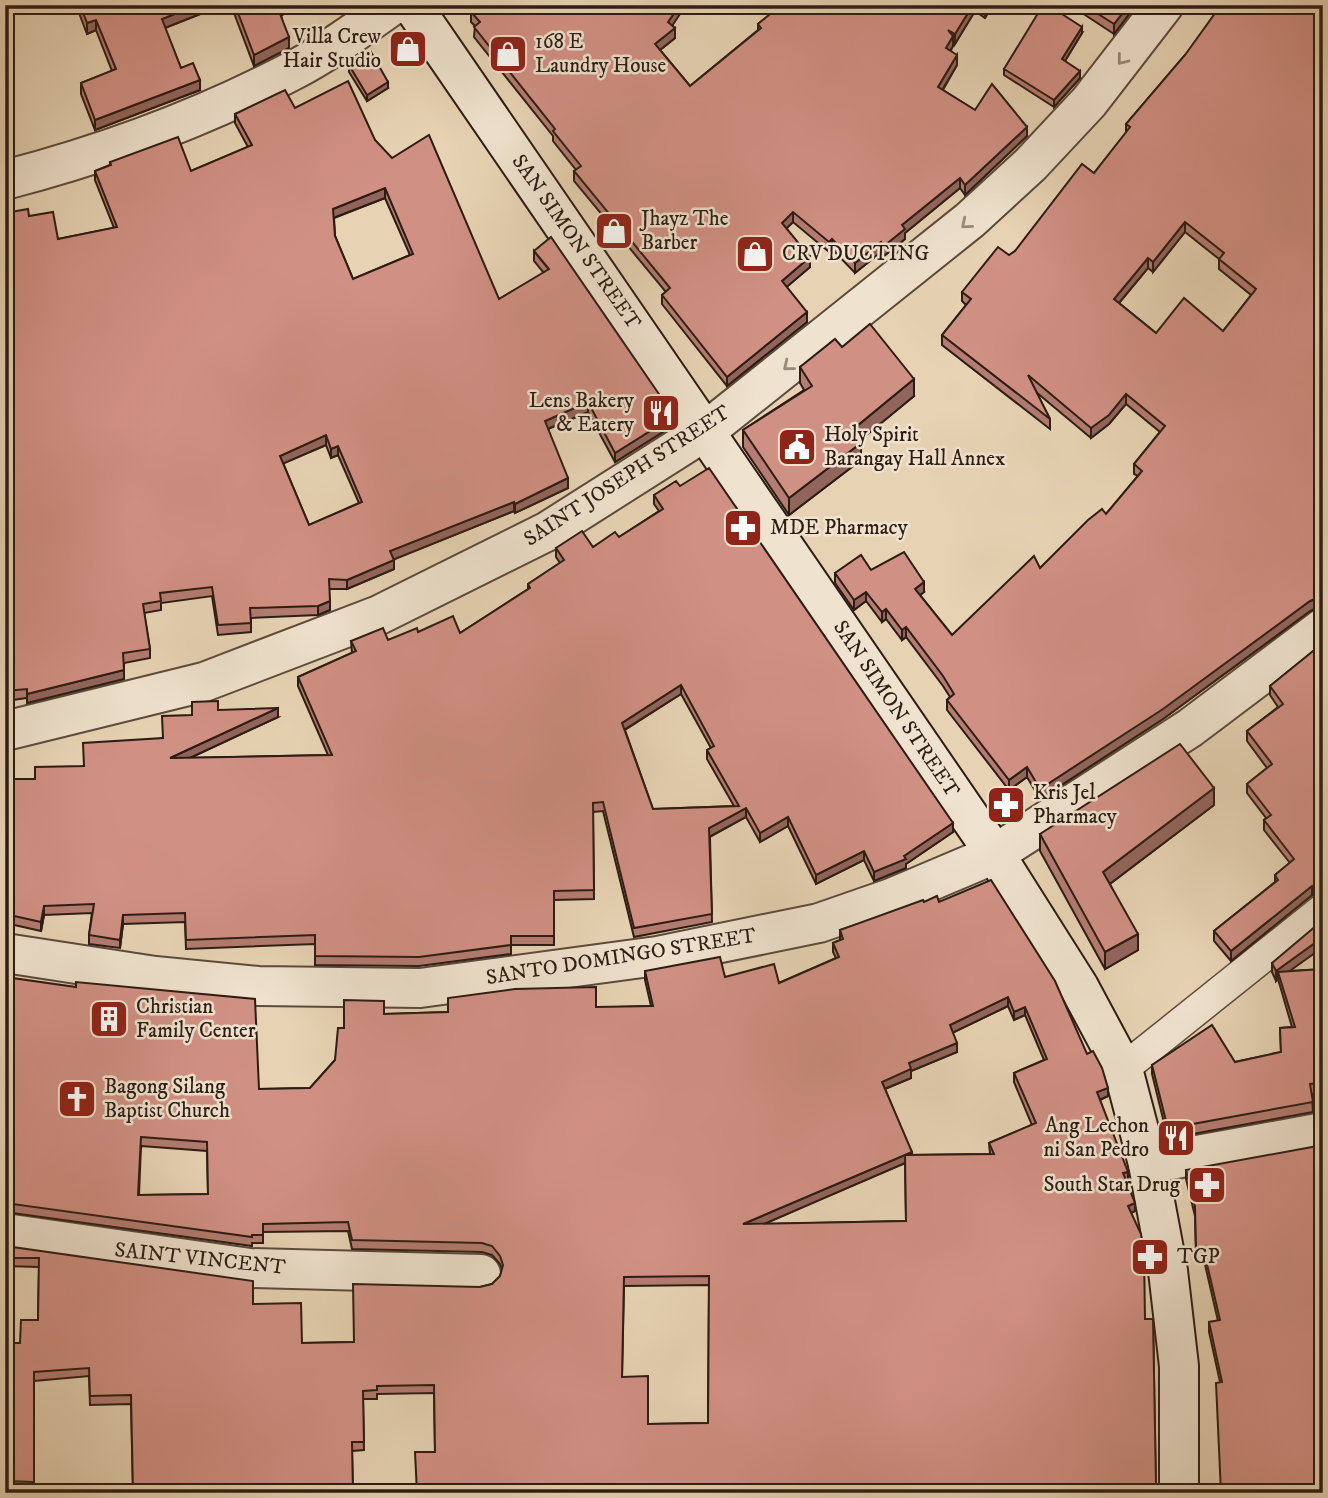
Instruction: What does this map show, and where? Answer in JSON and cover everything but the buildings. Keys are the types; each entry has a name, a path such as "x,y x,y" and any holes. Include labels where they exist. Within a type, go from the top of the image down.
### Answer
{"street":[{"path":"5,180 115,148 177,124 296,69 393,5"},
{"name":"SAN SIMON STREET","path":"412,5 707,430 995,854 1079,987 1123,1069 1148,1164 1168,1271 1179,1366 1179,1493"},
{"name":"SAINT JOSEPH STREET","path":"5,731 204,682 379,615 548,531 707,430 970,220 1031,164 1089,102 1164,5"},
{"name":"SANTO DOMINGO STREET","path":"5,953 155,976 258,986 420,988 657,956 820,923 915,889 995,854 1189,728 1323,628"},
{"path":"1123,1069 1323,909"},
{"path":"1148,1164 1323,1132"},
{"name":"SAINT VINCENT","path":"5,1233 250,1268 481,1274"}],"place":[{"name":"Villa Crew Hair Studio","path":"408,49"},
{"name":"168 E Laundry House","path":"508,54"},
{"name":"Jhayz The Barber","path":"614,231"},
{"name":"CRV DUCTING","path":"755,254"},
{"name":"Lens Bakery & Eatery","path":"661,413"},
{"name":"Holy Spirit Barangay Hall Annex","path":"797,447"},
{"name":"MDE Pharmacy","path":"743,528"},
{"name":"Kris Jel Pharmacy","path":"1006,805"},
{"name":"Christian Family Center","path":"109,1019"},
{"name":"Bagong Silang Baptist Church","path":"77,1099"},
{"name":"Ang Lechon ni San Pedro","path":"1176,1138"},
{"name":"South Star Drug","path":"1207,1185"},
{"name":"TGP","path":"1150,1257"}]}
